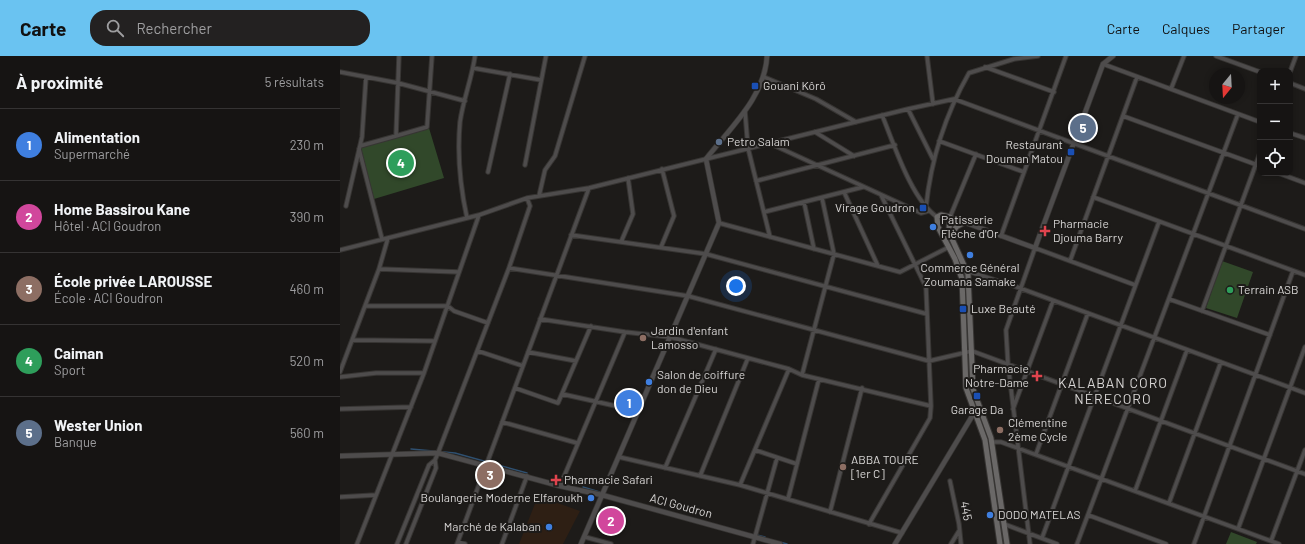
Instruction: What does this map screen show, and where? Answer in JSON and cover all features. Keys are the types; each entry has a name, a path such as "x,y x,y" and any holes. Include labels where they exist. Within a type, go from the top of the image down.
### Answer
{"main road":[{"path":"1000,544 985,440 981,426 974,413 967,394 964,353 962,279 950,247 938,226 937,217 941,215 950,217 949,229 952,239 967,271 970,288 973,389 979,409 987,424 992,442 1007,544"},
{"path":"952,239 956,227 964,222"}],"street":[{"path":"396,136 399,56"},
{"path":"360,147 427,127 432,56"},
{"path":"467,218 461,191 459,167 460,122 475,56"},
{"path":"525,165 546,56"},
{"path":"539,196 545,170 555,156 585,56"},
{"path":"581,544 719,223 706,159 759,90 764,77 767,56"},
{"path":"927,56 933,104"},
{"path":"927,209 933,159 954,99 969,73 1014,59 1038,56"},
{"path":"1001,236 1066,56"},
{"path":"1030,544 1013,410 1006,330 1020,288 1103,64 1113,56"},
{"path":"1171,89 1184,56"},
{"path":"1216,56 1257,71"},
{"path":"1292,68 1296,56"},
{"path":"1103,64 1257,121"},
{"path":"986,67 1054,92"},
{"path":"473,68 541,80"},
{"path":"340,72 398,83 465,101"},
{"path":"488,172 510,74"},
{"path":"1070,261 1137,76"},
{"path":"346,206 362,137 366,77"},
{"path":"764,77 816,99 856,122"},
{"path":"1293,84 1305,89"},
{"path":"340,250 479,215 527,198 589,188 882,115 954,99 1305,229"},
{"path":"908,109 933,159"},
{"path":"744,111 748,148 770,237"},
{"path":"1077,544 1238,114"},
{"path":"882,115 904,168 927,209 937,217"},
{"path":"1123,116 1257,166"},
{"path":"815,132 854,156"},
{"path":"1293,134 1305,138"},
{"path":"939,141 1024,172"},
{"path":"768,143 920,213 927,209"},
{"path":"756,180 895,145"},
{"path":"360,147 382,239"},
{"path":"976,154 950,217 1135,285"},
{"path":"1202,311 1241,205 1257,168"},
{"path":"661,247 674,216 662,170"},
{"path":"1286,176 1305,183"},
{"path":"621,242 634,214 628,178"},
{"path":"764,212 864,187"},
{"path":"465,544 457,543 589,188"},
{"path":"844,192 878,266"},
{"path":"870,524 930,418 931,406 926,287 881,195"},
{"path":"1093,197 1305,275"},
{"path":"406,544 436,468 435,460 509,268 530,206 527,198"},
{"path":"802,375 834,254 822,198"},
{"path":"804,202 814,249"},
{"path":"357,544 424,374 434,341 448,306 479,215"},
{"path":"1042,538 1159,222"},
{"path":"719,223 900,272 950,247"},
{"path":"572,235 706,254 927,314"},
{"path":"340,372 379,270 388,238"},
{"path":"509,268 688,296 929,360 972,351 1305,474"},
{"path":"379,270 459,272"},
{"path":"967,271 1020,288 1305,393"},
{"path":"1194,544 1293,271"},
{"path":"1169,299 1270,335"},
{"path":"1013,410 1053,300"},
{"path":"365,306 448,306 454,311 488,323"},
{"path":"1036,454 1088,313"},
{"path":"540,319 625,332 670,337 789,369 802,375 862,388 931,406"},
{"path":"515,388 558,403 591,326"},
{"path":"560,486 625,332"},
{"path":"352,340 434,341"},
{"path":"1238,529 1305,347"},
{"path":"665,468 716,349"},
{"path":"1135,491 1187,350"},
{"path":"478,351 523,366"},
{"path":"528,352 576,360"},
{"path":"700,476 748,358"},
{"path":"1169,504 1221,362"},
{"path":"740,485 789,369"},
{"path":"340,377 376,373 424,374"},
{"path":"788,499 819,379"},
{"path":"830,512 862,388"},
{"path":"562,394 638,411"},
{"path":"340,409 411,407"},
{"path":"895,544 974,413 979,409"},
{"path":"502,422 577,443"},
{"path":"992,442 1002,442 1036,454 1279,544"},
{"path":"755,450 797,464"},
{"path":"1271,541 1305,450"},
{"name":"ACI Goudron","path":"340,456 438,453 560,486 602,495 780,544"},
{"path":"619,457 740,485 902,533"},
{"path":"753,544 777,458"},
{"path":"398,544 429,464 435,460"},
{"path":"502,544 527,476"},
{"name":"445","path":"950,481 961,544"},
{"path":"340,498 376,495"},
{"path":"1088,515 1166,544"},
{"path":"1004,524 1057,544"},
{"path":"951,544 959,531"},
{"path":"585,537 611,544"}],"shaded area":[{"name":"Marché de Kalaban","path":"538,496 580,511 563,544 519,544"}],"green space":[{"path":"429,128 444,178 374,199 359,148"},
{"name":"Terrain ASB","path":"1222,261 1253,272 1237,318 1206,308"},
{"path":"1231,532 1257,542 1256,544 1226,544"}],"waterway":[{"path":"411,449 455,453 527,473"},
{"path":"583,487 603,493"},
{"path":"757,535 765,537"},
{"path":"780,542 787,544"}],"place":[{"name":"Gouani Kôrô","path":"755,86"},
{"name":"Wester Union","path":"1083,128"},
{"name":"Petro Salam","path":"719,142"},
{"name":"Restaurant Douman Matou","path":"1071,152"},
{"name":"Caiman","path":"401,163"},
{"name":"Virage Goudron","path":"923,208"},
{"name":"Patisserie Flèche d'Or","path":"933,227"},
{"name":"Pharmacie Djouma Barry","path":"1045,231"},
{"name":"Commerce Général Zoumana Samake","path":"970,255"},
{"name":"Terrain ASB","path":"1230,290"},
{"name":"Luxe Beauté","path":"963,309"},
{"name":"Jardin d'enfant Lamosso","path":"643,338"},
{"name":"Pharmacie Notre-Dame","path":"1037,376"},
{"name":"Salon de coiffure don de Dieu","path":"649,382"},
{"name":"Garage Da","path":"977,396"},
{"name":"Alimentation","path":"629,403"},
{"name":"Clémentine 2ème Cycle","path":"1000,430"},
{"name":"ABBA TOURE [1er C]","path":"843,467"},
{"name":"École privée LAROUSSE","path":"490,475"},
{"name":"Pharmacie Safari","path":"556,480"},
{"name":"Boulangerie Moderne Elfaroukh","path":"591,498"},
{"name":"DODO MATELAS","path":"990,515"},
{"name":"Home Bassirou Kane","path":"611,521"},
{"name":"Marché de Kalaban","path":"549,527"}],"district":[{"name":"KALABAN CORO NÉRECORO","path":"1113,392"}]}
